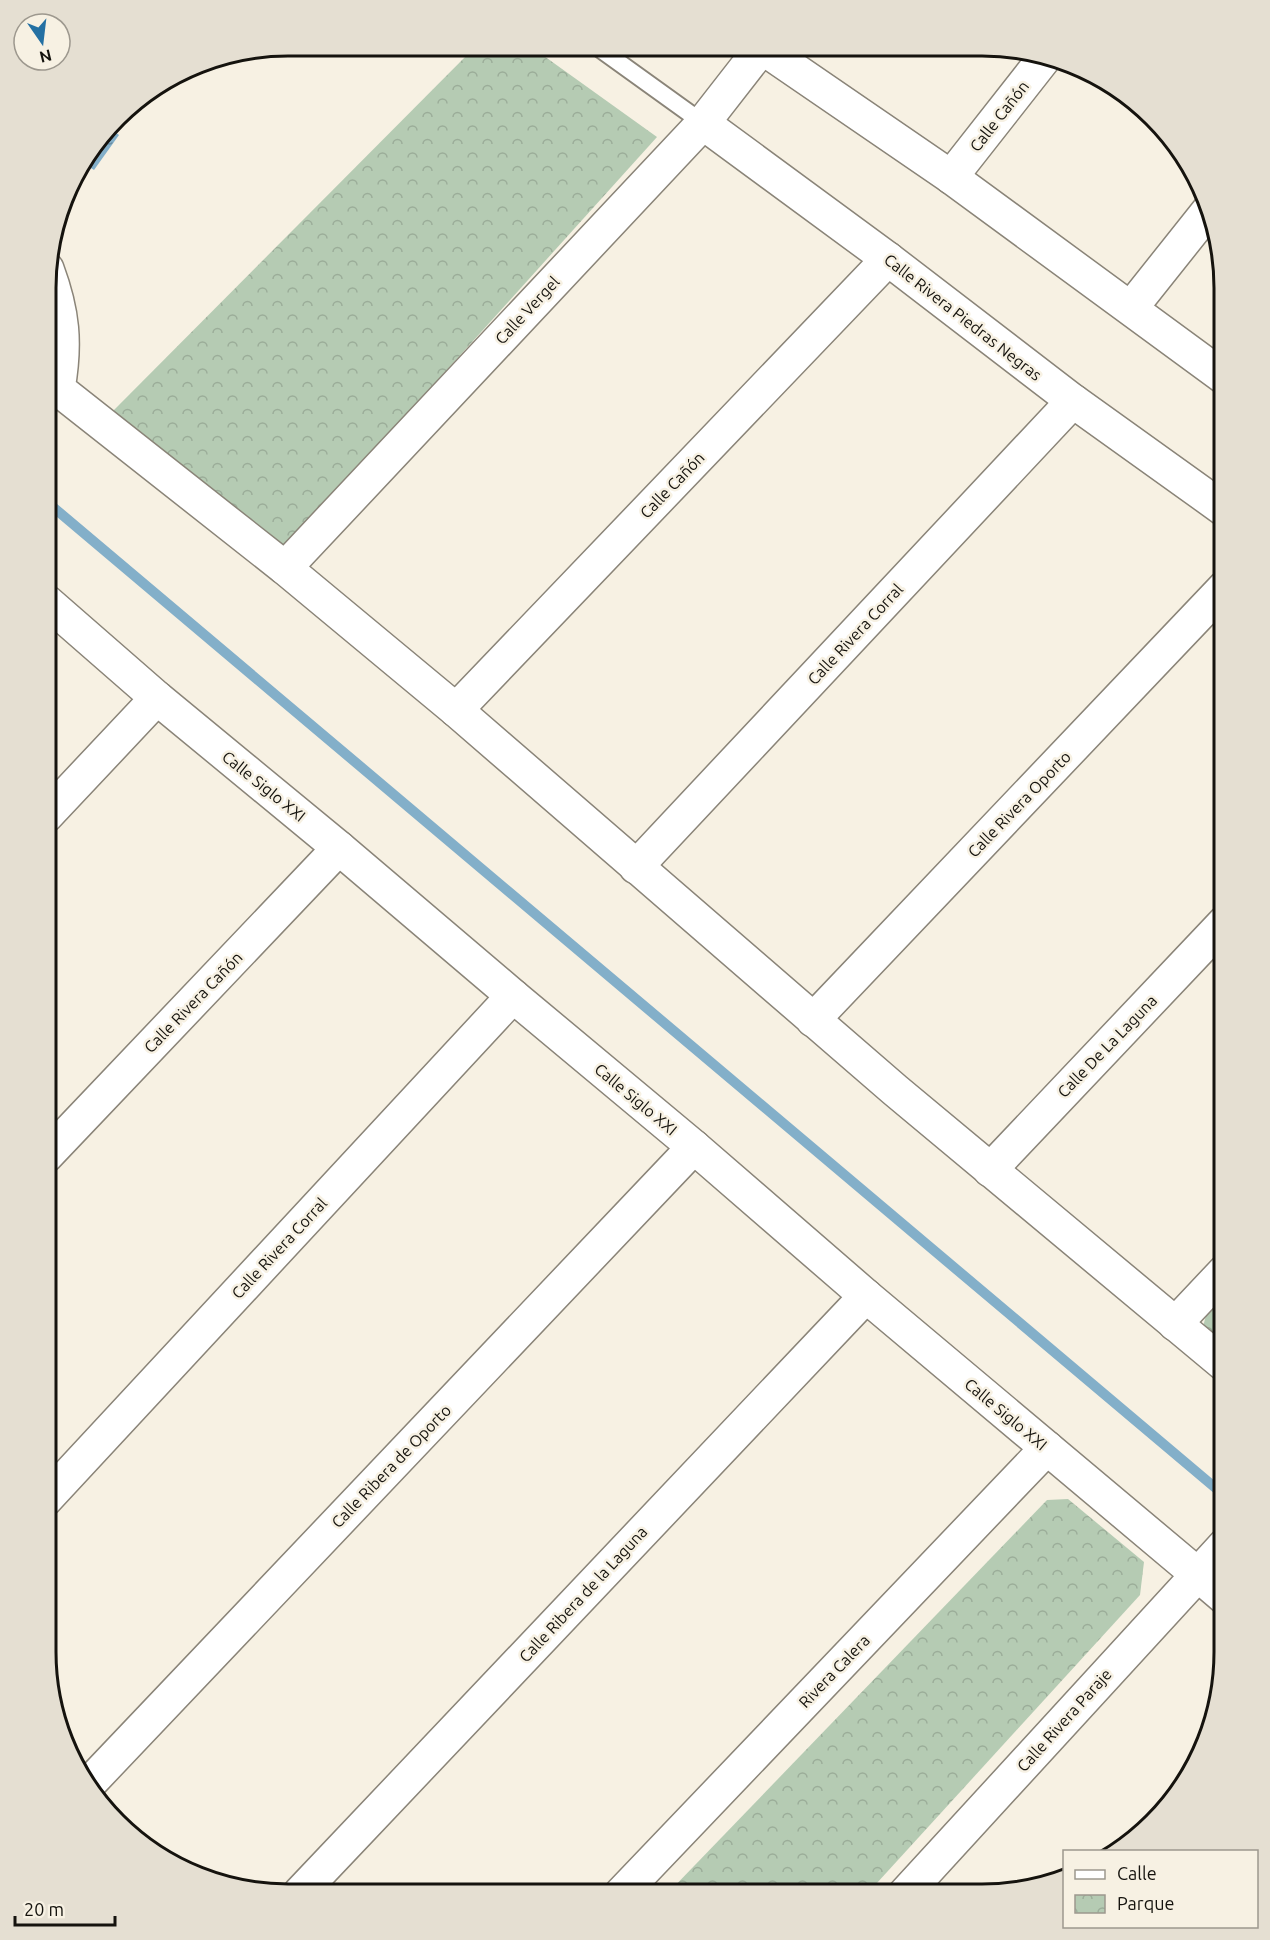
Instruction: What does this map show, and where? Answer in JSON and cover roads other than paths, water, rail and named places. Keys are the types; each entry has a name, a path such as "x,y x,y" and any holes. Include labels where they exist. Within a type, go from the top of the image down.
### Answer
{"street":[{"name":"Calle Vergel","path":"285,568 703,123 754,56"},
{"path":"774,56 951,177 1214,370"},
{"name":"Calle Cañón","path":"951,177 1041,63"},
{"name":"Calle Rivera Piedras Negras","path":"703,123 888,259 1073,401 1214,502"},
{"path":"1131,308 1203,217"},
{"name":"Calle Cañón","path":"456,710 888,259"},
{"path":"56,300 64,340 63,363 56,378"},
{"path":"56,387 285,568 456,710 813,1020 1214,1356"},
{"name":"Calle Rivera Corral","path":"636,867 1073,401"},
{"name":"Calle Rivera Oporto","path":"813,1020 1214,599"},
{"name":"Calle Siglo XXI","path":"56,611 157,698 694,1147 866,1296 1214,1588"},
{"path":"56,805 157,698"},
{"name":"Calle Rivera Cañón","path":"56,1145 339,848"},
{"name":"Calle De La Laguna","path":"990,1170 1214,934"},
{"name":"Calle Rivera Corral","path":"56,1488 513,996"},
{"name":"Calle Ribera de Oporto","path":"94,1779 694,1147"},
{"path":"1175,1324 1214,1283"},
{"name":"Calle Ribera de la Laguna","path":"309,1884 866,1296"},
{"name":"Rivera Calera","path":"631,1884 1047,1448"},
{"name":"Calle Rivera Paraje","path":"914,1884 1214,1556"}],"lane":[{"path":"610,56 703,123"}],"water":[{"path":"115,132 119,135 94,170 90,167"}],"waterway":[{"path":"56,510 1214,1487"}]}
